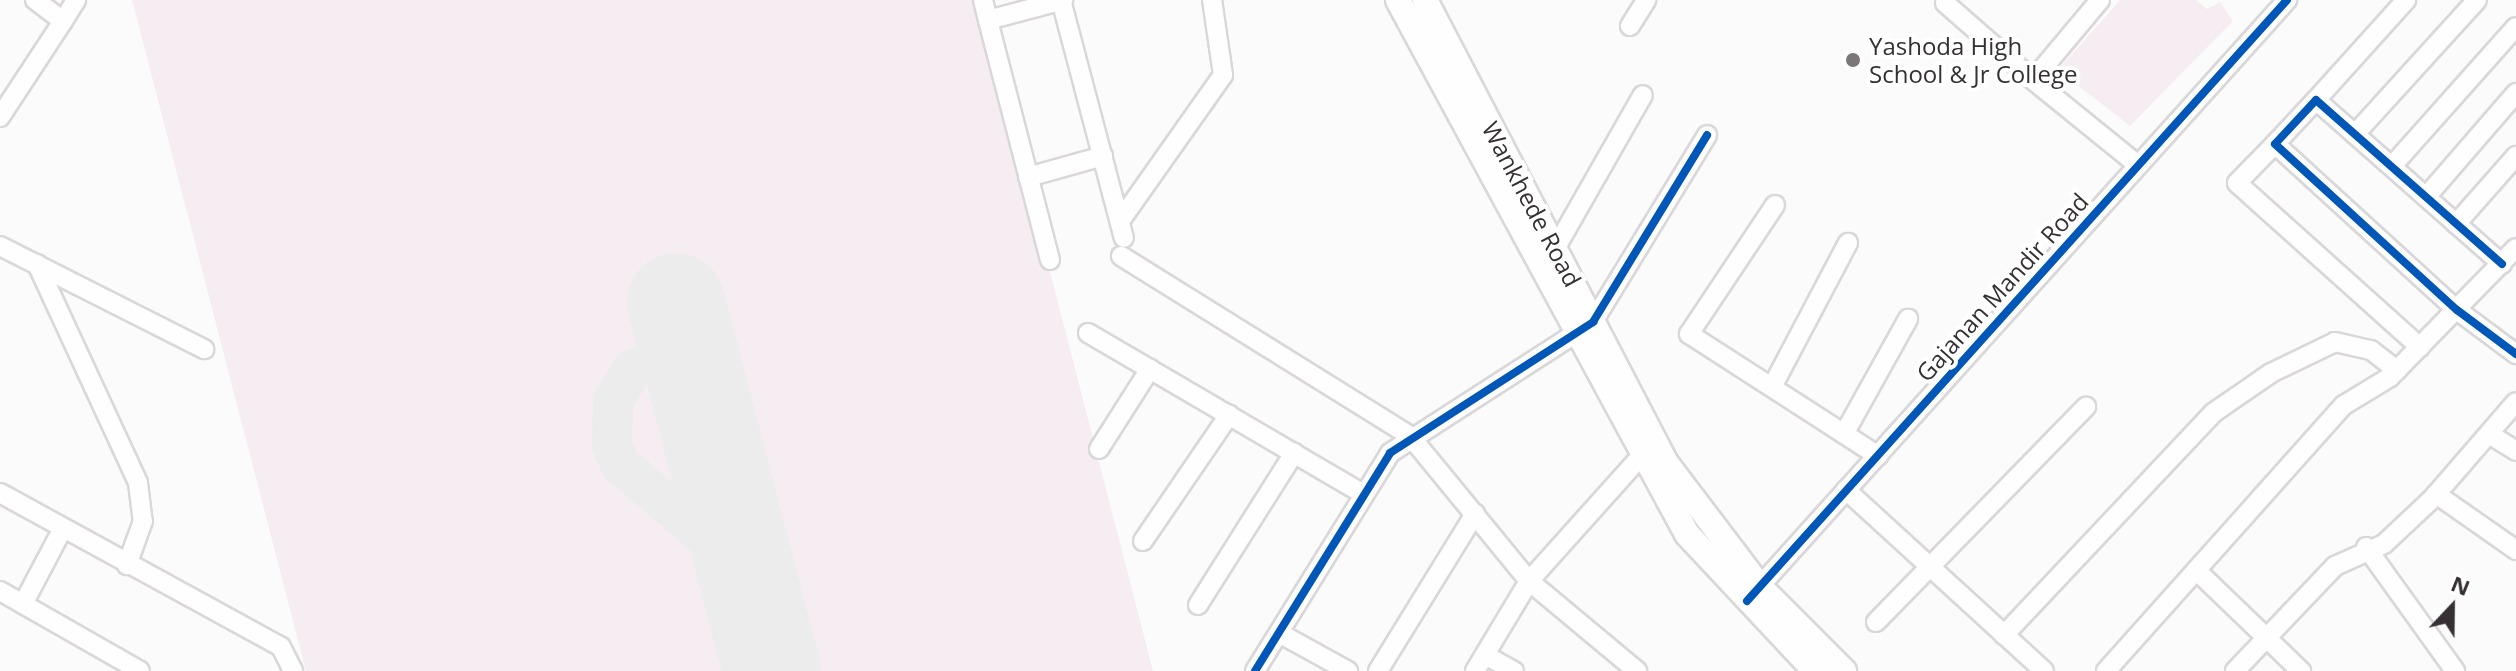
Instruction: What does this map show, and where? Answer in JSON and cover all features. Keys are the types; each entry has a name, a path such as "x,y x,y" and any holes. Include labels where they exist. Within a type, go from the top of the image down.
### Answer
{"main road":[{"path":"1398,0 1584,329 1641,456 1687,534 1754,594 1815,671"},
{"name":"Wankhede Road","path":"1425,0 1555,249 1584,329 1666,463 1754,594 1844,671"}],"street":[{"path":"35,0 63,21"},
{"path":"0,117 76,0"},
{"path":"983,0 1050,260"},
{"path":"988,20 1062,0 1122,239 1410,436 1529,581 1637,671"},
{"path":"1122,239 1223,75 1212,0"},
{"path":"1630,26 1646,0"},
{"path":"2033,80 2100,0"},
{"path":"2406,0 2237,183 2420,347"},
{"path":"2355,134 2477,0"},
{"path":"1945,1 2033,80 2138,165"},
{"name":"Gajanan Mandir Road","path":"1754,594 2285,1"},
{"path":"2392,166 2516,27"},
{"path":"2426,197 2516,93"},
{"path":"1555,249 1643,95"},
{"path":"2316,100 2502,264"},
{"path":"1255,671 1390,453 1410,436 1584,329 1707,135"},
{"path":"2275,144 2457,310 2516,354"},
{"path":"1028,177 1103,156"},
{"path":"2456,224 2516,156"},
{"path":"1775,205 1689,334 1878,456"},
{"path":"1772,387 1848,243"},
{"path":"0,246 204,349"},
{"path":"2106,671 2344,405 2397,370 2516,248"},
{"path":"37,264 138,483 143,521 127,565"},
{"path":"1844,434 1908,319"},
{"path":"1088,333 1364,494"},
{"path":"2004,635 2213,413 2271,373 2335,342 2371,350 2397,370"},
{"path":"1099,449 1150,369"},
{"path":"2235,671 2335,566 2366,547 2384,544 2436,494 2516,402"},
{"path":"1876,622 2086,407"},
{"path":"1143,541 1229,415"},
{"path":"2489,434 2516,451"},
{"path":"1198,605 1294,453"},
{"path":"1514,671 1480,663 1529,581 1641,456"},
{"path":"1846,490 2044,671"},
{"path":"0,493 281,647 293,671"},
{"path":"2436,494 2516,550"},
{"path":"1378,671 1475,514"},
{"path":"23,604 63,528"},
{"path":"2366,547 2445,667"},
{"path":"2196,570 2301,671"},
{"path":"0,591 140,671"},
{"path":"1279,633 1348,671"}],"shaded area":[{"path":"132,0 980,0 1153,671 306,671"},
{"path":"2120,0 2196,0 2207,9 2220,2 2233,21 2130,126 2058,70"}],"taxiway":[{"path":"714,445 728,401 713,370 677,353 633,369 613,401 612,445 620,464 747,573"}],"runway":[{"path":"676,302 772,671"}],"cycle path":[{"path":"1747,601 2287,0"},
{"path":"2502,264 2316,100 2275,144 2457,310 2516,354"},
{"path":"1255,671 1390,453 1593,322 1707,135"}],"place":[{"name":"Yashoda High School & Jr College","path":"1853,60"}]}
